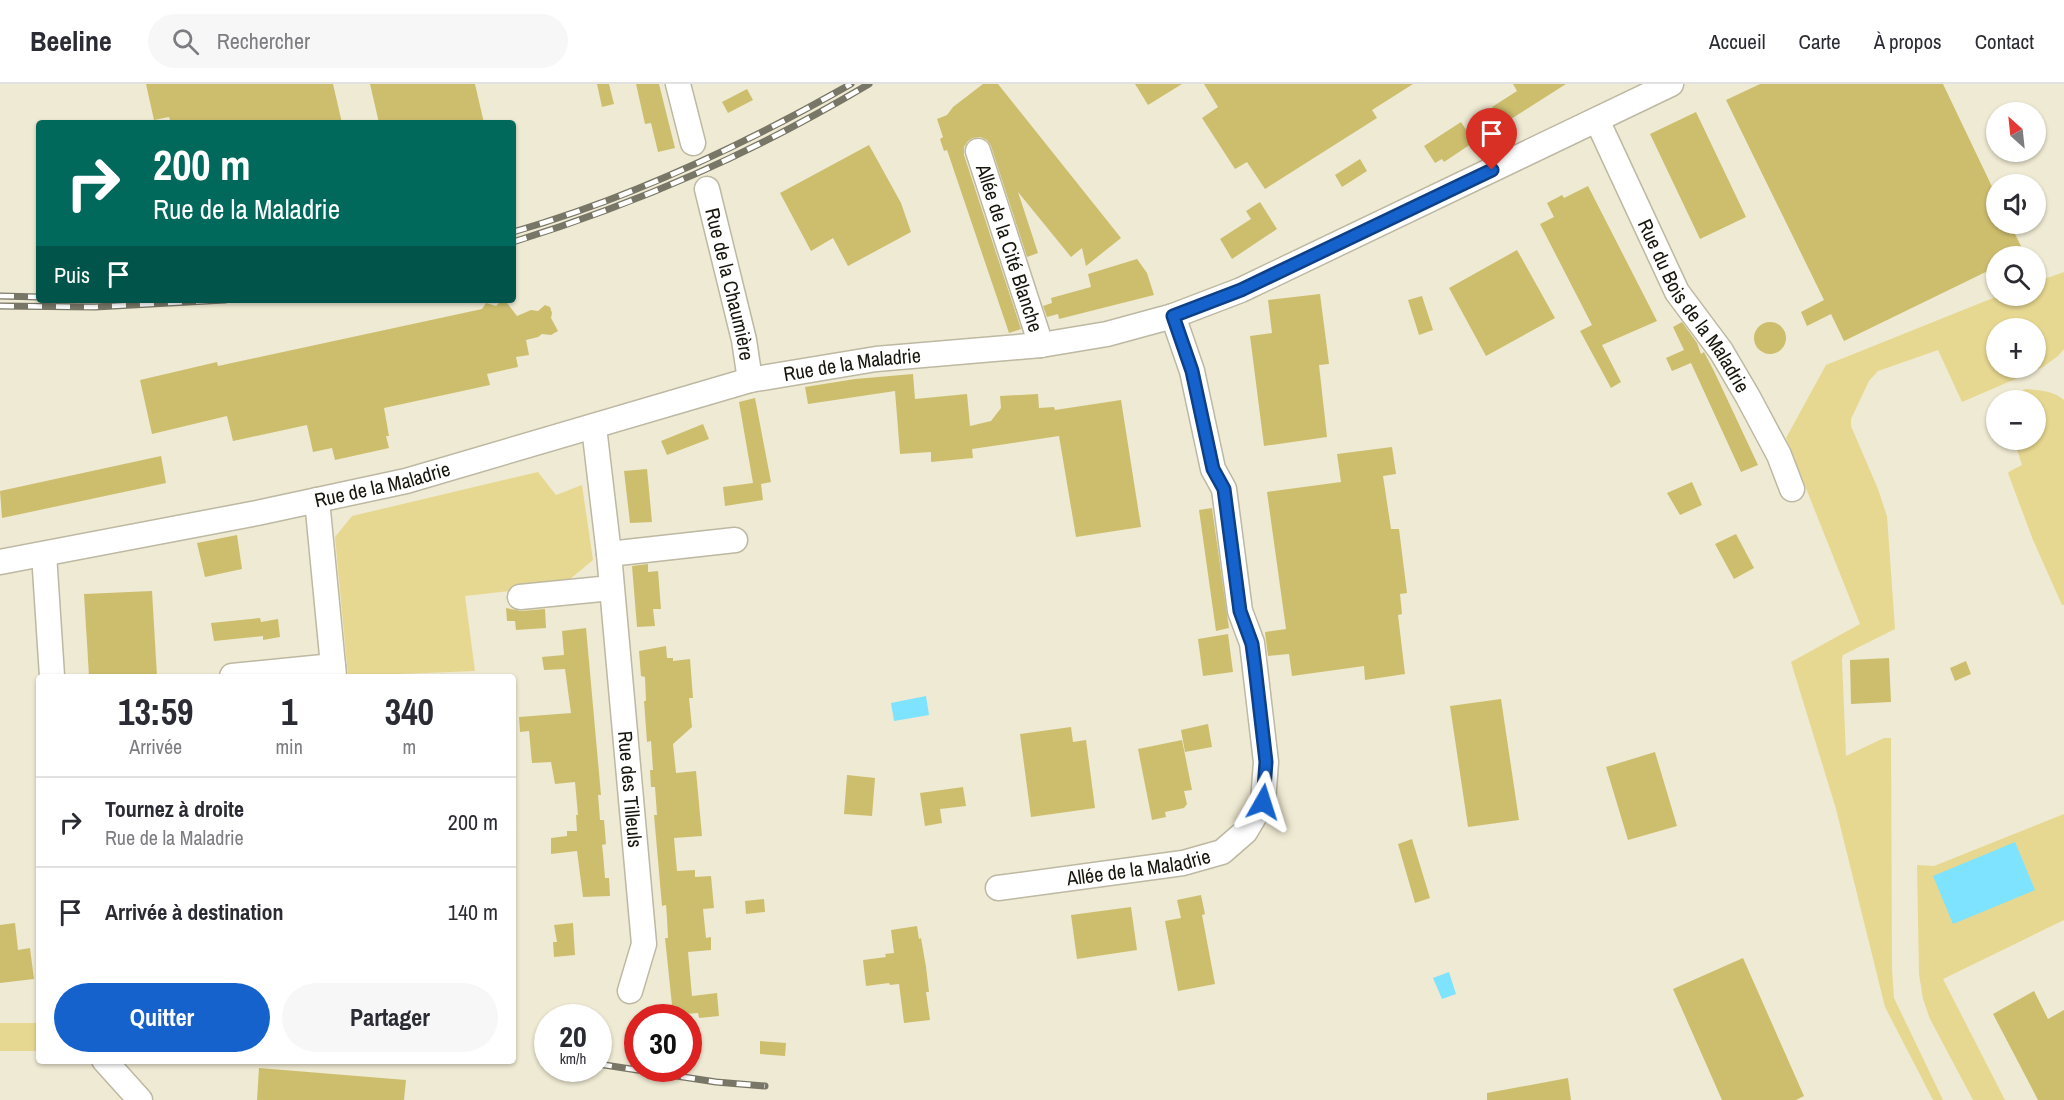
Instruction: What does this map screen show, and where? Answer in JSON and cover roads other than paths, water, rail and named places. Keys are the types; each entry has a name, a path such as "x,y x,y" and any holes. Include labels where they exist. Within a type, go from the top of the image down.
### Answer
{"street":[{"path":"678,84 693,143"},
{"name":"Rue de la Maladrie","path":"0,562 406,481 750,380 876,359 1041,345 1107,334 1173,316 1241,290 1671,84"},
{"name":"Rue du Bois de la Maladrie","path":"1597,120 1677,292 1721,351 1743,388 1779,455 1792,489"},
{"name":"Allée de la Cité Blanche","path":"978,152 1041,345"},
{"name":"Rue de la Chaumière","path":"707,189 744,340 750,380"},
{"name":"Allée de la Maladrie","path":"998,888 1183,863 1222,852 1245,832 1263,802 1266,762 1252,644 1240,611 1224,489 1213,469 1192,371 1173,316"},
{"name":"Rue des Tilleuls","path":"594,427 609,554 644,944 630,991"},
{"path":"272,674 333,671 317,500"},
{"path":"609,554 735,540"},
{"path":"44,554 52,674"},
{"path":"520,597 611,588"},
{"path":"108,1064 140,1100"}],"water":[{"path":"926,696 929,715 894,721 891,703"},
{"path":"2015,842 2035,890 1953,924 1933,876"},
{"path":"1449,972 1456,994 1442,999 1433,978"}],"railway":[{"path":"516,231 601,203 686,168 770,128 851,84"},
{"path":"516,241 606,210 696,174 782,132 869,84"},
{"path":"0,296 36,297"},
{"path":"0,306 95,307 169,303"},
{"path":"612,1066 716,1082 765,1086"}]}
